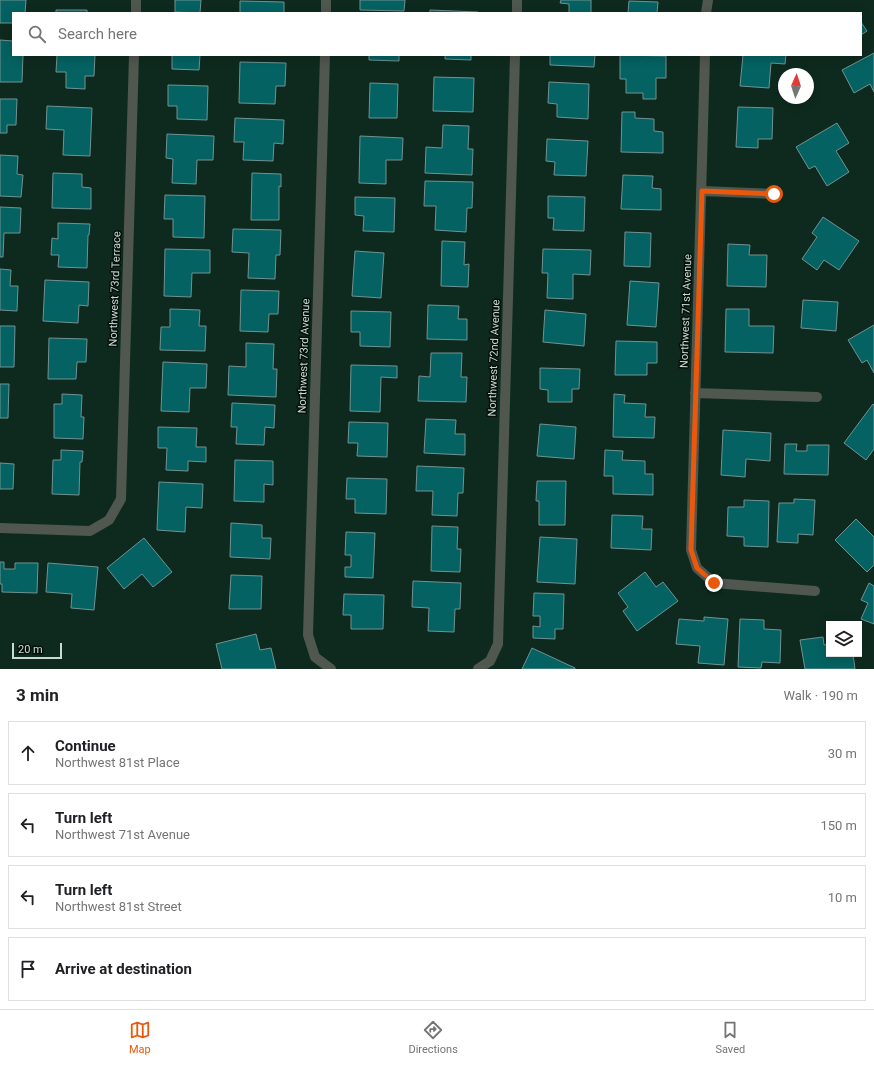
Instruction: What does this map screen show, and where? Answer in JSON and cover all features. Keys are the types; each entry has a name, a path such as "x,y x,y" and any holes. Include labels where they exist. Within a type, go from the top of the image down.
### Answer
{"street":[{"path":"136,0 136,12"},
{"path":"326,0 326,12"},
{"path":"517,0 517,12"},
{"path":"706,12 708,0"},
{"name":"Northwest 73rd Terrace","path":"0,528 90,531 109,520 121,499 134,56"},
{"name":"Northwest 73rd Avenue","path":"325,56 308,635 315,657 331,669"},
{"name":"Northwest 72nd Avenue","path":"478,669 490,661 498,644 515,56"},
{"name":"Northwest 71st Avenue","path":"705,56 691,550 697,568 714,583 815,591"},
{"path":"702,191 774,194"},
{"path":"695,393 817,397"}],"building":[{"path":"0,0 26,0 25,12 12,12 12,23 0,23"},
{"path":"175,0 201,0 200,12 175,12"},
{"path":"360,0 405,0 404,11 360,10"},
{"path":"561,0 591,0 591,12 569,12 569,4 560,3"},
{"path":"240,1 284,2 284,12 240,12"},
{"path":"629,1 658,2 657,12 628,12"},
{"path":"56,10 87,10 87,12 56,12"},
{"path":"430,10 478,12 430,12"},
{"path":"862,24 867,31 862,34"},
{"path":"0,40 12,41 12,56 23,56 22,82 0,82"},
{"path":"874,53 874,92 870,84 854,93 842,70"},
{"path":"57,56 95,56 94,76 85,76 85,89 66,88 66,72 56,72"},
{"path":"172,56 200,56 199,70 172,69"},
{"path":"369,56 399,56 399,61 369,60"},
{"path":"445,56 471,56 471,60 445,59"},
{"path":"550,56 595,56 594,67 550,65"},
{"path":"620,56 666,56 666,78 656,78 656,99 643,99 643,93 626,93 626,79 620,79"},
{"path":"743,56 786,56 785,64 771,63 769,88 740,86"},
{"path":"240,62 286,63 285,86 276,86 275,104 239,103"},
{"path":"434,77 474,78 473,112 433,111"},
{"path":"549,82 589,84 588,119 557,117 557,104 548,103"},
{"path":"370,83 398,84 397,118 369,118"},
{"path":"168,85 208,86 207,120 177,119 177,106 168,106"},
{"path":"0,99 17,99 16,125 7,125 7,133 0,133"},
{"path":"47,106 92,108 90,156 63,155 64,130 46,129"},
{"path":"738,107 773,108 772,139 758,139 758,148 736,147"},
{"path":"622,112 635,112 635,118 654,119 654,131 663,132 663,153 621,152"},
{"path":"235,118 284,120 283,144 274,143 273,161 243,160 244,142 234,142"},
{"path":"837,123 849,143 836,151 849,172 827,186 815,166 809,169 796,147"},
{"path":"443,125 469,126 468,149 473,149 472,175 425,173 426,147 442,148"},
{"path":"167,134 214,136 213,160 197,160 196,184 172,183 173,159 166,158"},
{"path":"360,136 403,138 402,160 386,160 386,184 359,183"},
{"path":"547,139 588,141 586,176 554,175 555,162 546,161"},
{"path":"0,155 18,156 17,174 23,175 21,197 0,196"},
{"path":"53,173 82,174 82,187 91,188 91,209 52,208"},
{"path":"252,173 281,174 281,187 279,186 279,220 251,220"},
{"path":"623,175 653,176 652,188 661,189 661,210 621,209"},
{"path":"425,181 473,182 472,208 467,208 466,232 435,230 436,206 424,206"},
{"path":"165,195 205,196 204,238 173,237 173,219 164,219"},
{"path":"548,196 585,197 584,231 553,230 554,218 548,218"},
{"path":"355,197 395,198 394,232 363,231 364,216 355,215"},
{"path":"0,207 21,208 20,233 4,233 3,257 0,257"},
{"path":"823,217 859,241 839,270 824,260 817,270 802,259 817,237 812,233"},
{"path":"58,223 90,224 88,235 87,268 58,267 59,255 51,255 52,238 58,239"},
{"path":"233,229 281,230 280,255 276,255 275,279 248,278 249,253 232,252"},
{"path":"625,232 651,233 650,267 624,266"},
{"path":"442,241 465,242 464,265 469,264 468,287 441,286"},
{"path":"728,244 750,245 749,255 767,255 766,287 727,286"},
{"path":"165,249 210,250 210,273 192,273 191,297 164,296"},
{"path":"543,249 591,250 590,275 573,274 573,299 547,298 548,273 542,273"},
{"path":"355,251 384,253 381,298 352,296"},
{"path":"0,269 11,270 10,286 18,286 17,311 0,310"},
{"path":"45,280 89,282 88,306 79,305 78,323 43,321"},
{"path":"630,281 659,283 656,327 627,325"},
{"path":"241,290 279,291 278,314 269,314 268,332 240,331"},
{"path":"803,300 838,302 836,331 801,328"},
{"path":"428,305 459,306 458,319 467,319 467,340 427,339"},
{"path":"170,309 200,310 199,326 206,326 205,351 160,350 161,327 170,327"},
{"path":"726,309 749,309 749,326 774,326 773,353 725,352"},
{"path":"545,310 586,314 584,346 543,342"},
{"path":"351,311 391,312 390,347 360,346 360,332 351,332"},
{"path":"874,325 874,373 867,360 862,363 848,340"},
{"path":"0,326 15,326 14,367 0,367"},
{"path":"49,338 87,339 86,362 77,362 76,379 48,379"},
{"path":"616,341 657,342 657,363 647,363 647,375 615,375"},
{"path":"246,343 274,344 273,369 277,369 276,397 228,395 229,366 246,367"},
{"path":"431,353 462,353 461,377 467,377 466,402 418,401 419,376 430,377"},
{"path":"163,362 207,364 206,388 190,388 189,412 161,411"},
{"path":"351,365 397,366 397,378 381,377 380,412 350,411"},
{"path":"540,368 580,369 579,389 572,389 572,402 548,402 548,390 540,389"},
{"path":"0,384 9,384 8,418 0,418"},
{"path":"62,394 82,395 81,417 84,417 83,439 54,438 54,404 62,404"},
{"path":"614,394 625,395 624,403 646,404 645,417 655,417 654,438 613,437"},
{"path":"232,403 275,405 274,428 265,427 264,445 236,444 237,427 231,427"},
{"path":"873,404 874,449 866,460 844,443"},
{"path":"426,419 456,420 455,434 465,434 465,455 424,453"},
{"path":"349,422 388,423 387,457 357,456 358,443 348,443"},
{"path":"540,424 576,427 574,459 537,456"},
{"path":"158,427 197,428 196,447 206,447 206,462 188,461 188,471 166,470 167,448 158,448"},
{"path":"723,430 771,433 770,461 746,459 745,477 721,475"},
{"path":"785,444 797,444 796,451 807,451 807,445 829,445 828,475 784,474"},
{"path":"61,450 83,451 82,462 80,462 79,495 52,494 53,460 61,460"},
{"path":"605,450 623,451 622,460 645,461 645,474 653,474 653,495 613,494 613,476 604,476"},
{"path":"235,460 273,461 273,485 264,484 264,502 234,501"},
{"path":"0,463 14,464 13,489 0,489"},
{"path":"417,466 464,468 463,493 458,493 457,516 432,515 433,491 416,491"},
{"path":"347,478 387,479 386,514 355,513 355,499 346,499"},
{"path":"537,481 566,481 565,525 539,525 539,501 536,501"},
{"path":"159,482 203,484 202,508 186,507 185,532 157,530"},
{"path":"794,499 815,500 813,535 798,534 798,543 777,542 779,503 794,503"},
{"path":"744,500 769,501 768,547 744,546 744,537 727,536 728,507 744,507"},
{"path":"612,515 643,516 642,529 652,529 651,550 611,548"},
{"path":"856,519 874,537 874,565 867,572 835,540"},
{"path":"231,523 262,525 262,538 271,538 270,559 230,557"},
{"path":"432,526 458,527 457,549 461,549 460,572 431,571"},
{"path":"346,532 375,533 373,578 345,577 345,567 351,567 351,555 345,555"},
{"path":"540,537 577,539 575,584 537,582"},
{"path":"144,538 172,572 153,587 142,574 124,589 107,568"},
{"path":"0,562 4,562 4,569 15,569 15,563 38,563 37,593 2,592 2,584 0,584"},
{"path":"48,563 98,567 94,610 71,608 72,594 46,592"},
{"path":"645,572 656,587 663,582 678,601 637,631 623,611 628,607 618,593"},
{"path":"231,575 262,576 261,609 229,609"},
{"path":"413,581 461,583 460,609 455,609 454,632 428,631 429,608 412,607"},
{"path":"869,583 874,586 874,624 861,619 868,603 861,600"},
{"path":"534,593 564,594 563,629 555,629 555,639 533,638 533,626 540,627 540,616 533,616"},
{"path":"344,594 384,595 383,629 351,629 351,615 343,615"},
{"path":"704,617 728,619 724,665 698,663 700,646 676,644 679,619 704,621"},
{"path":"740,619 764,620 764,629 781,630 780,663 762,662 761,668 738,667"},
{"path":"256,634 260,650 271,648 276,669 222,669 216,644"},
{"path":"823,637 824,645 826,645 826,657 853,657 855,669 805,669 800,640"},
{"path":"532,648 575,668 575,669 522,669"}],"route":[{"path":"714,583 697,568 691,550 702,191 774,194"}]}
